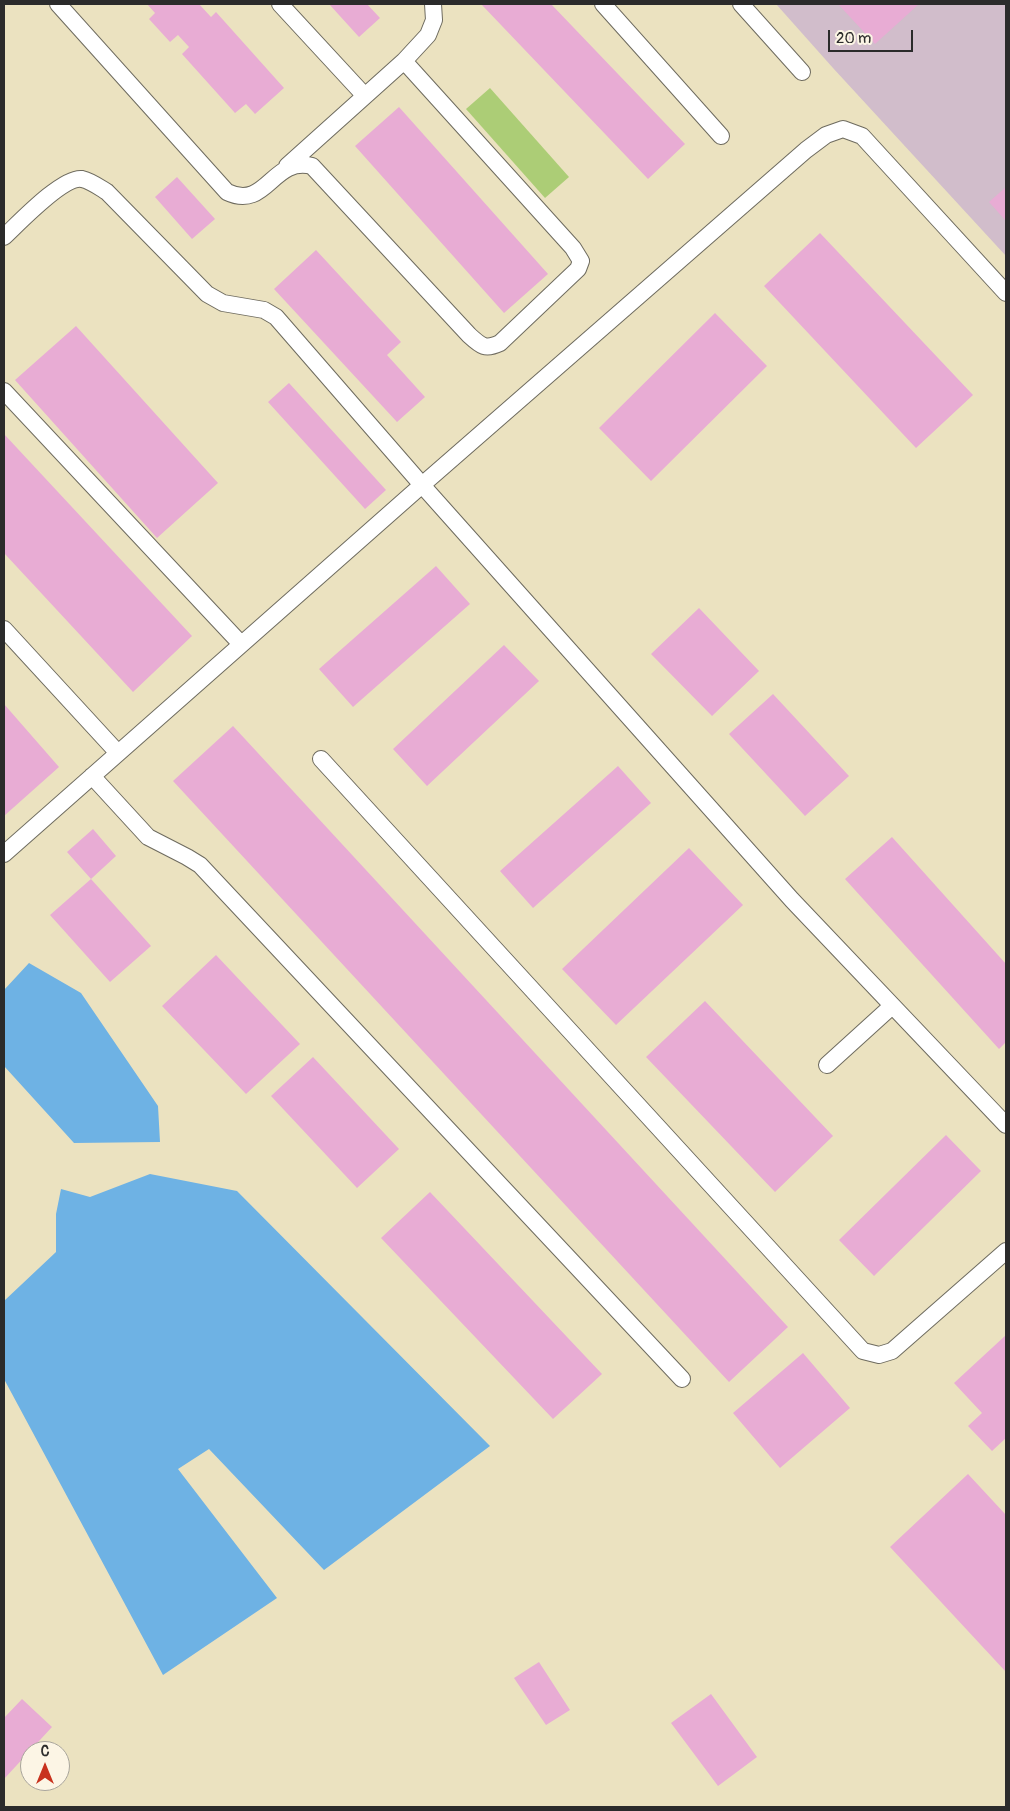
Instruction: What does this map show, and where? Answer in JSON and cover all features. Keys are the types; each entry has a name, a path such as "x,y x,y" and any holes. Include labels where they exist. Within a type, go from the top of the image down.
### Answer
{"lane":[{"path":"58,4 227,192 236,196 250,196 263,189 404,61 428,35 434,20 433,4"},
{"path":"280,4 365,96"},
{"path":"603,4 721,136"},
{"path":"740,4 802,72"},
{"path":"286,168 303,164 312,166 469,335 480,345 490,348 500,343 578,269 581,261 573,248 404,61"},
{"path":"4,854 422,485 806,150 826,135 843,129 862,136 1006,292"},
{"path":"4,237 56,189 69,182 81,179 107,192 208,294 223,303 264,310 276,317 422,485 792,900 1006,1125"},
{"path":"4,391 241,644"},
{"path":"4,628 118,753"},
{"path":"321,759 863,1351 879,1355 892,1351 1006,1250"},
{"path":"92,776 148,836 187,856 200,865 682,1379"},
{"path":"828,1065 892,1006"}],"shaded area":[{"path":"776,4 1006,4 1006,256 833,68"}],"green space":[{"path":"490,88 569,177 545,198 466,109"}],"water":[{"path":"29,963 81,993 158,1106 160,1142 74,1143 4,1066 4,990"},
{"path":"150,1174 237,1191 490,1446 324,1570 209,1449 178,1469 277,1598 163,1675 4,1379 4,1301 56,1252 56,1214 61,1189 90,1197"}],"building":[{"path":"147,4 199,4 211,17 216,12 284,88 255,114 246,104 235,113 182,54 189,47 178,35 170,42 149,19 155,13"},
{"path":"329,4 367,4 380,18 359,37"},
{"path":"481,4 551,4 685,144 648,179"},
{"path":"838,4 919,4 875,44"},
{"path":"399,107 548,274 504,313 355,146"},
{"path":"177,177 215,219 192,239 155,197"},
{"path":"1006,187 1006,221 989,202"},
{"path":"820,233 973,395 916,448 764,286"},
{"path":"316,250 401,342 387,355 425,397 397,422 274,289"},
{"path":"715,313 767,366 651,481 599,428"},
{"path":"76,326 218,483 157,538 15,380"},
{"path":"289,383 386,490 365,509 268,402"},
{"path":"4,434 192,636 133,692 4,553"},
{"path":"436,566 470,604 353,707 319,669"},
{"path":"699,608 759,671 712,716 651,654"},
{"path":"504,645 539,681 427,786 393,749"},
{"path":"773,694 849,776 805,816 729,734"},
{"path":"4,704 59,767 4,816"},
{"path":"233,726 788,1327 729,1382 173,781"},
{"path":"618,766 651,803 533,908 500,871"},
{"path":"93,829 116,856 91,879 67,852"},
{"path":"892,837 1006,964 1006,1042 999,1049 845,879"},
{"path":"689,848 743,905 616,1025 562,969"},
{"path":"91,879 151,946 110,982 50,915"},
{"path":"216,955 300,1044 246,1094 162,1006"},
{"path":"705,1001 833,1136 775,1192 646,1057"},
{"path":"313,1057 399,1149 357,1188 271,1096"},
{"path":"946,1135 981,1171 874,1276 839,1240"},
{"path":"430,1192 602,1374 553,1419 381,1238"},
{"path":"1006,1335 1006,1438 992,1451 968,1426 982,1413 954,1383"},
{"path":"803,1353 850,1408 780,1468 733,1413"},
{"path":"968,1474 1006,1515 1006,1672 890,1547"},
{"path":"539,1662 570,1710 546,1725 514,1678"},
{"path":"711,1694 757,1757 718,1786 671,1723"},
{"path":"22,1699 52,1727 39,1741 20,1741 20,1762 4,1779 4,1718"}]}
